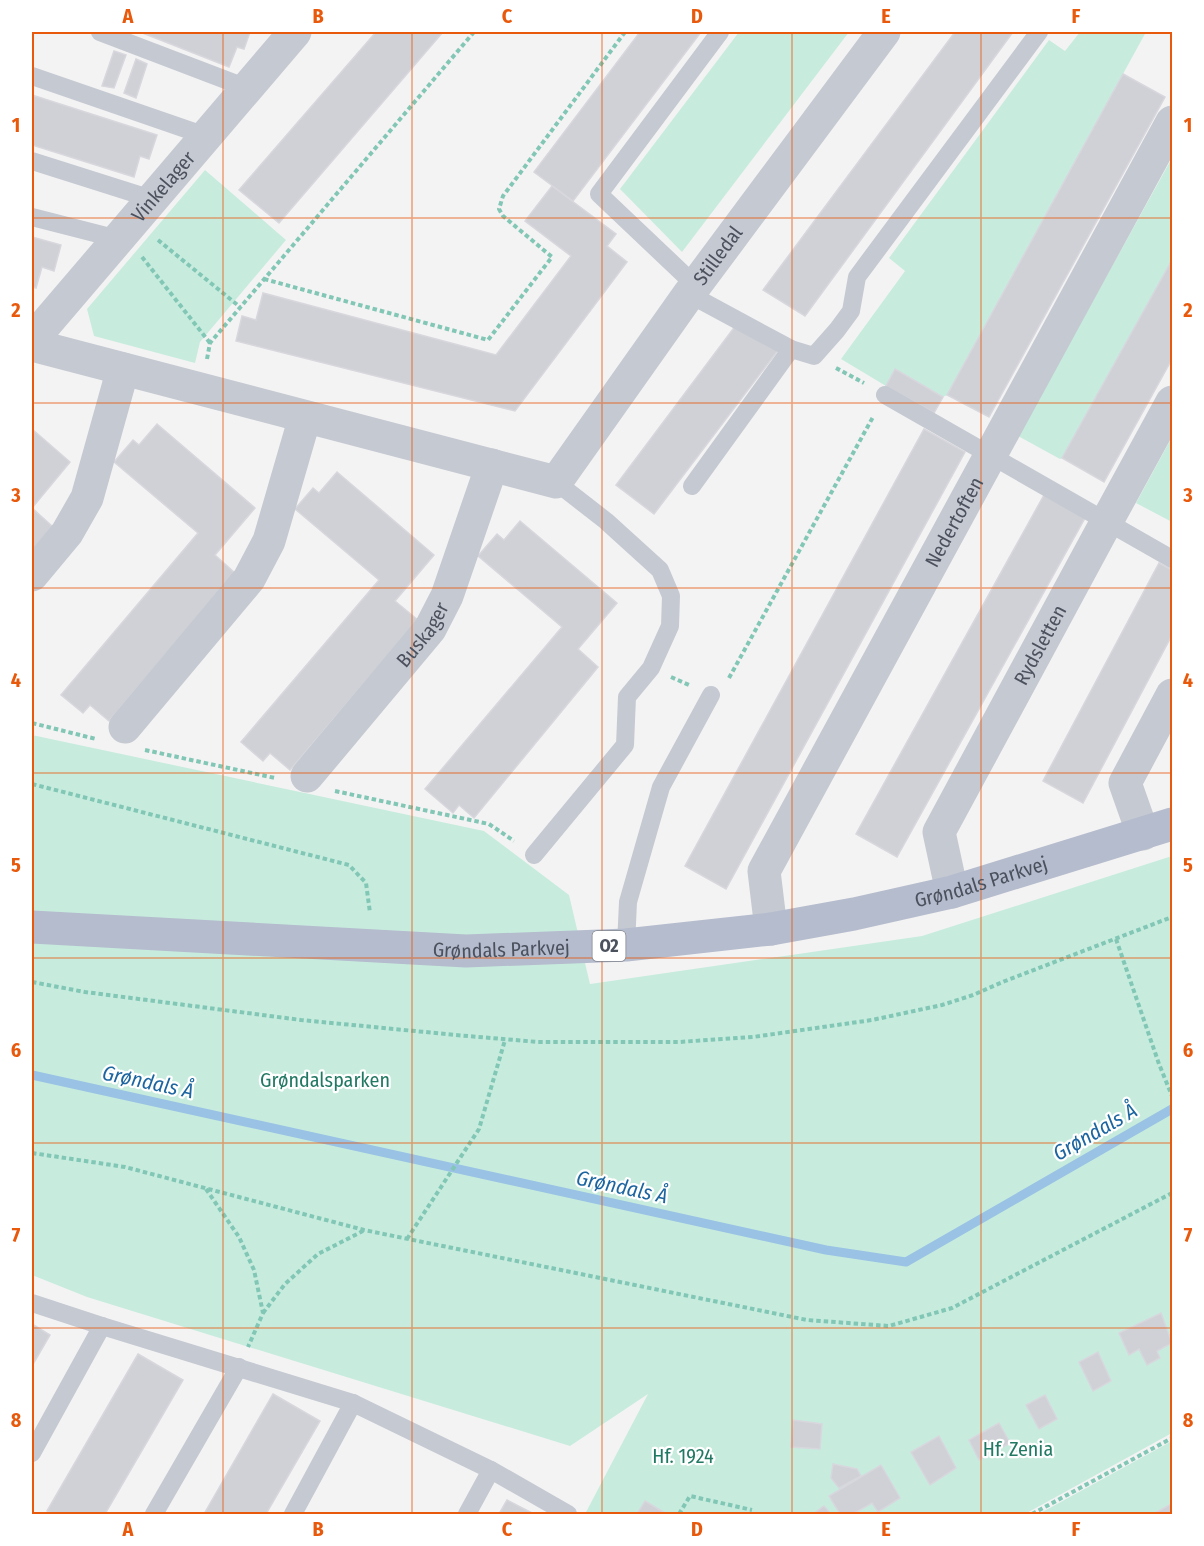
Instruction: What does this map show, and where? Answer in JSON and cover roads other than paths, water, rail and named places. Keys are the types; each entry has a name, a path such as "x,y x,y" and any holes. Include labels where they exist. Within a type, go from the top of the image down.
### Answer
{"main road":[{"name":"Grøndals Parkvej","path":"32,927 466,951 627,945 771,929 854,914 952,892 1158,829"}],"street":[{"name":"Vinkelager","path":"32,340 295,32"},
{"name":"Stilledal","path":"556,482 693,290 884,32"},
{"name":"Nedertoften","path":"771,929 764,871 1173,122"},
{"path":"32,345 556,482"},
{"path":"32,575 66,533 87,498 123,369"},
{"name":"Rydsletten","path":"952,892 939,832 1173,402"},
{"path":"125,727 249,579 269,541 305,417"},
{"name":"Buskager","path":"307,776 430,630 447,596 492,465"},
{"path":"1158,829 1125,783 1173,695"}],"lane":[{"path":"100,32 247,88"},
{"path":"720,32 599,194 693,290 791,349 814,356 851,311 857,278 1039,32"},
{"path":"32,76 206,136"},
{"path":"32,161 132,223"},
{"path":"32,217 132,223"},
{"path":"692,486 791,349"},
{"path":"885,395 1173,559"},
{"path":"534,855 625,745 627,697 651,668 670,626 670,596 660,570 606,521 556,482"},
{"path":"627,945 628,902 661,787 711,695"},
{"path":"32,1303 353,1403 491,1470 568,1515"},
{"path":"32,1453 102,1326"},
{"path":"154,1515 240,1367"},
{"path":"293,1515 353,1403"},
{"path":"467,1515 491,1470"}],"waterway":[{"name":"Grøndals Å","path":"32,1075 826,1250 906,1262 1172,1109"}],"park label":[{"name":"Grøndalsparken","path":"325,1080"},
{"name":"Hf. Zenia","path":"1018,1449"},
{"name":"Hf. 1924","path":"683,1456"}]}
